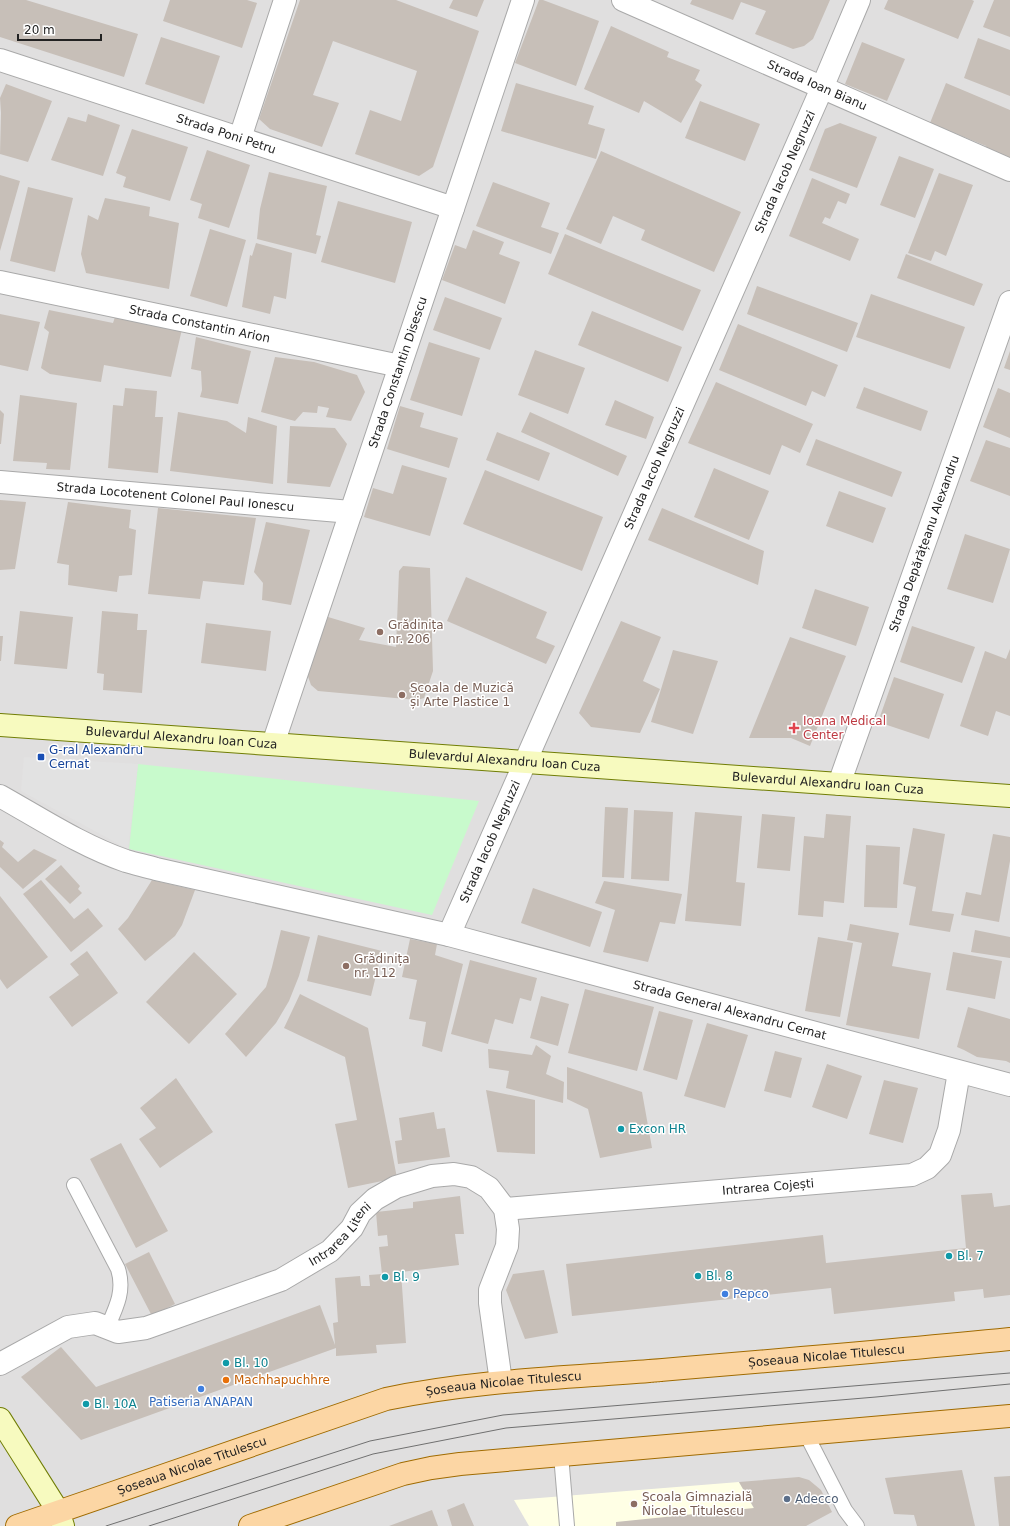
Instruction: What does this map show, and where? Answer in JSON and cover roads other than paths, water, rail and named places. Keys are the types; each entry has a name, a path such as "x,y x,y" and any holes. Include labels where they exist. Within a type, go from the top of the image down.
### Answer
{"main road":[{"name":"Șoseaua Nicolae Titulescu","path":"17,1526 60,1519 386,1398 430,1390 501,1382 854,1355 1010,1339"},
{"path":"250,1526 410,1472 460,1464 1010,1416"}],"street":[{"path":"240,138 285,0"},
{"name":"Strada Constantin Disescu","path":"273,744 523,0"},
{"name":"Strada Ioan Bianu","path":"623,0 1010,170"},
{"name":"Strada Iacob Negruzzi","path":"449,935 822,88 859,0"},
{"name":"Strada Poni Petru","path":"0,60 452,208"},
{"name":"Strada Constantin Arion","path":"0,282 400,366"},
{"name":"Strada Depărățeanu Alexandru","path":"838,784 1010,302"},
{"name":"Strada Locotenent Colonel Paul Ionescu","path":"0,482 351,512"},
{"name":"Bulevardul Alexandru Ioan Cuza","path":"0,725 1010,796"},
{"path":"0,796 75,838 126,861 449,935"},
{"name":"Strada General Alexandru Cernat","path":"449,935 1010,1085"},
{"name":"Intrarea Cojești","path":"505,1209 912,1175 927,1168 940,1155 949,1130 959,1072"},
{"name":"Intrarea Liteni","path":"0,1364 68,1327 95,1323 118,1332 146,1328 281,1280 330,1251 352,1228 360,1213 375,1199 396,1188 432,1176 454,1174 471,1177 489,1188 505,1209 508,1229 508,1246 490,1290 490,1303 501,1382"},
{"path":"0,1418 60,1519"}],"lane":[{"path":"74,1185 118,1269 121,1280 118,1305 107,1328"},
{"path":"806,1434 845,1510 857,1526"},
{"path":"561,1455 567,1526"}],"tram line":[{"path":"106,1526 370,1441 503,1415 1010,1373"},
{"path":"149,1526 373,1454 506,1428 876,1397 1010,1384"}],"place":[{"name":"Grădinița nr. 206","path":"380,632"},
{"name":"Școala de Muzică și Arte Plastice 1","path":"402,695"},
{"name":"Ioana Medical Center","path":"794,728"},
{"name":"G-ral Alexandru Cernat","path":"41,757"},
{"name":"Grădinița nr. 112","path":"346,966"},
{"name":"Excon HR","path":"621,1129"},
{"name":"Bl. 7","path":"949,1256"},
{"name":"Bl. 8","path":"698,1276"},
{"name":"Bl. 9","path":"385,1277"},
{"name":"Pepco","path":"725,1294"},
{"name":"Bl. 10","path":"226,1363"},
{"name":"Machhapuchhre","path":"226,1380"},
{"name":"Patiseria ANAPAN","path":"201,1389"},
{"name":"Bl. 10A","path":"86,1404"},
{"name":"Adecco","path":"787,1499"},
{"name":"Școala Gimnazială Nicolae Titulescu","path":"634,1504"}]}
